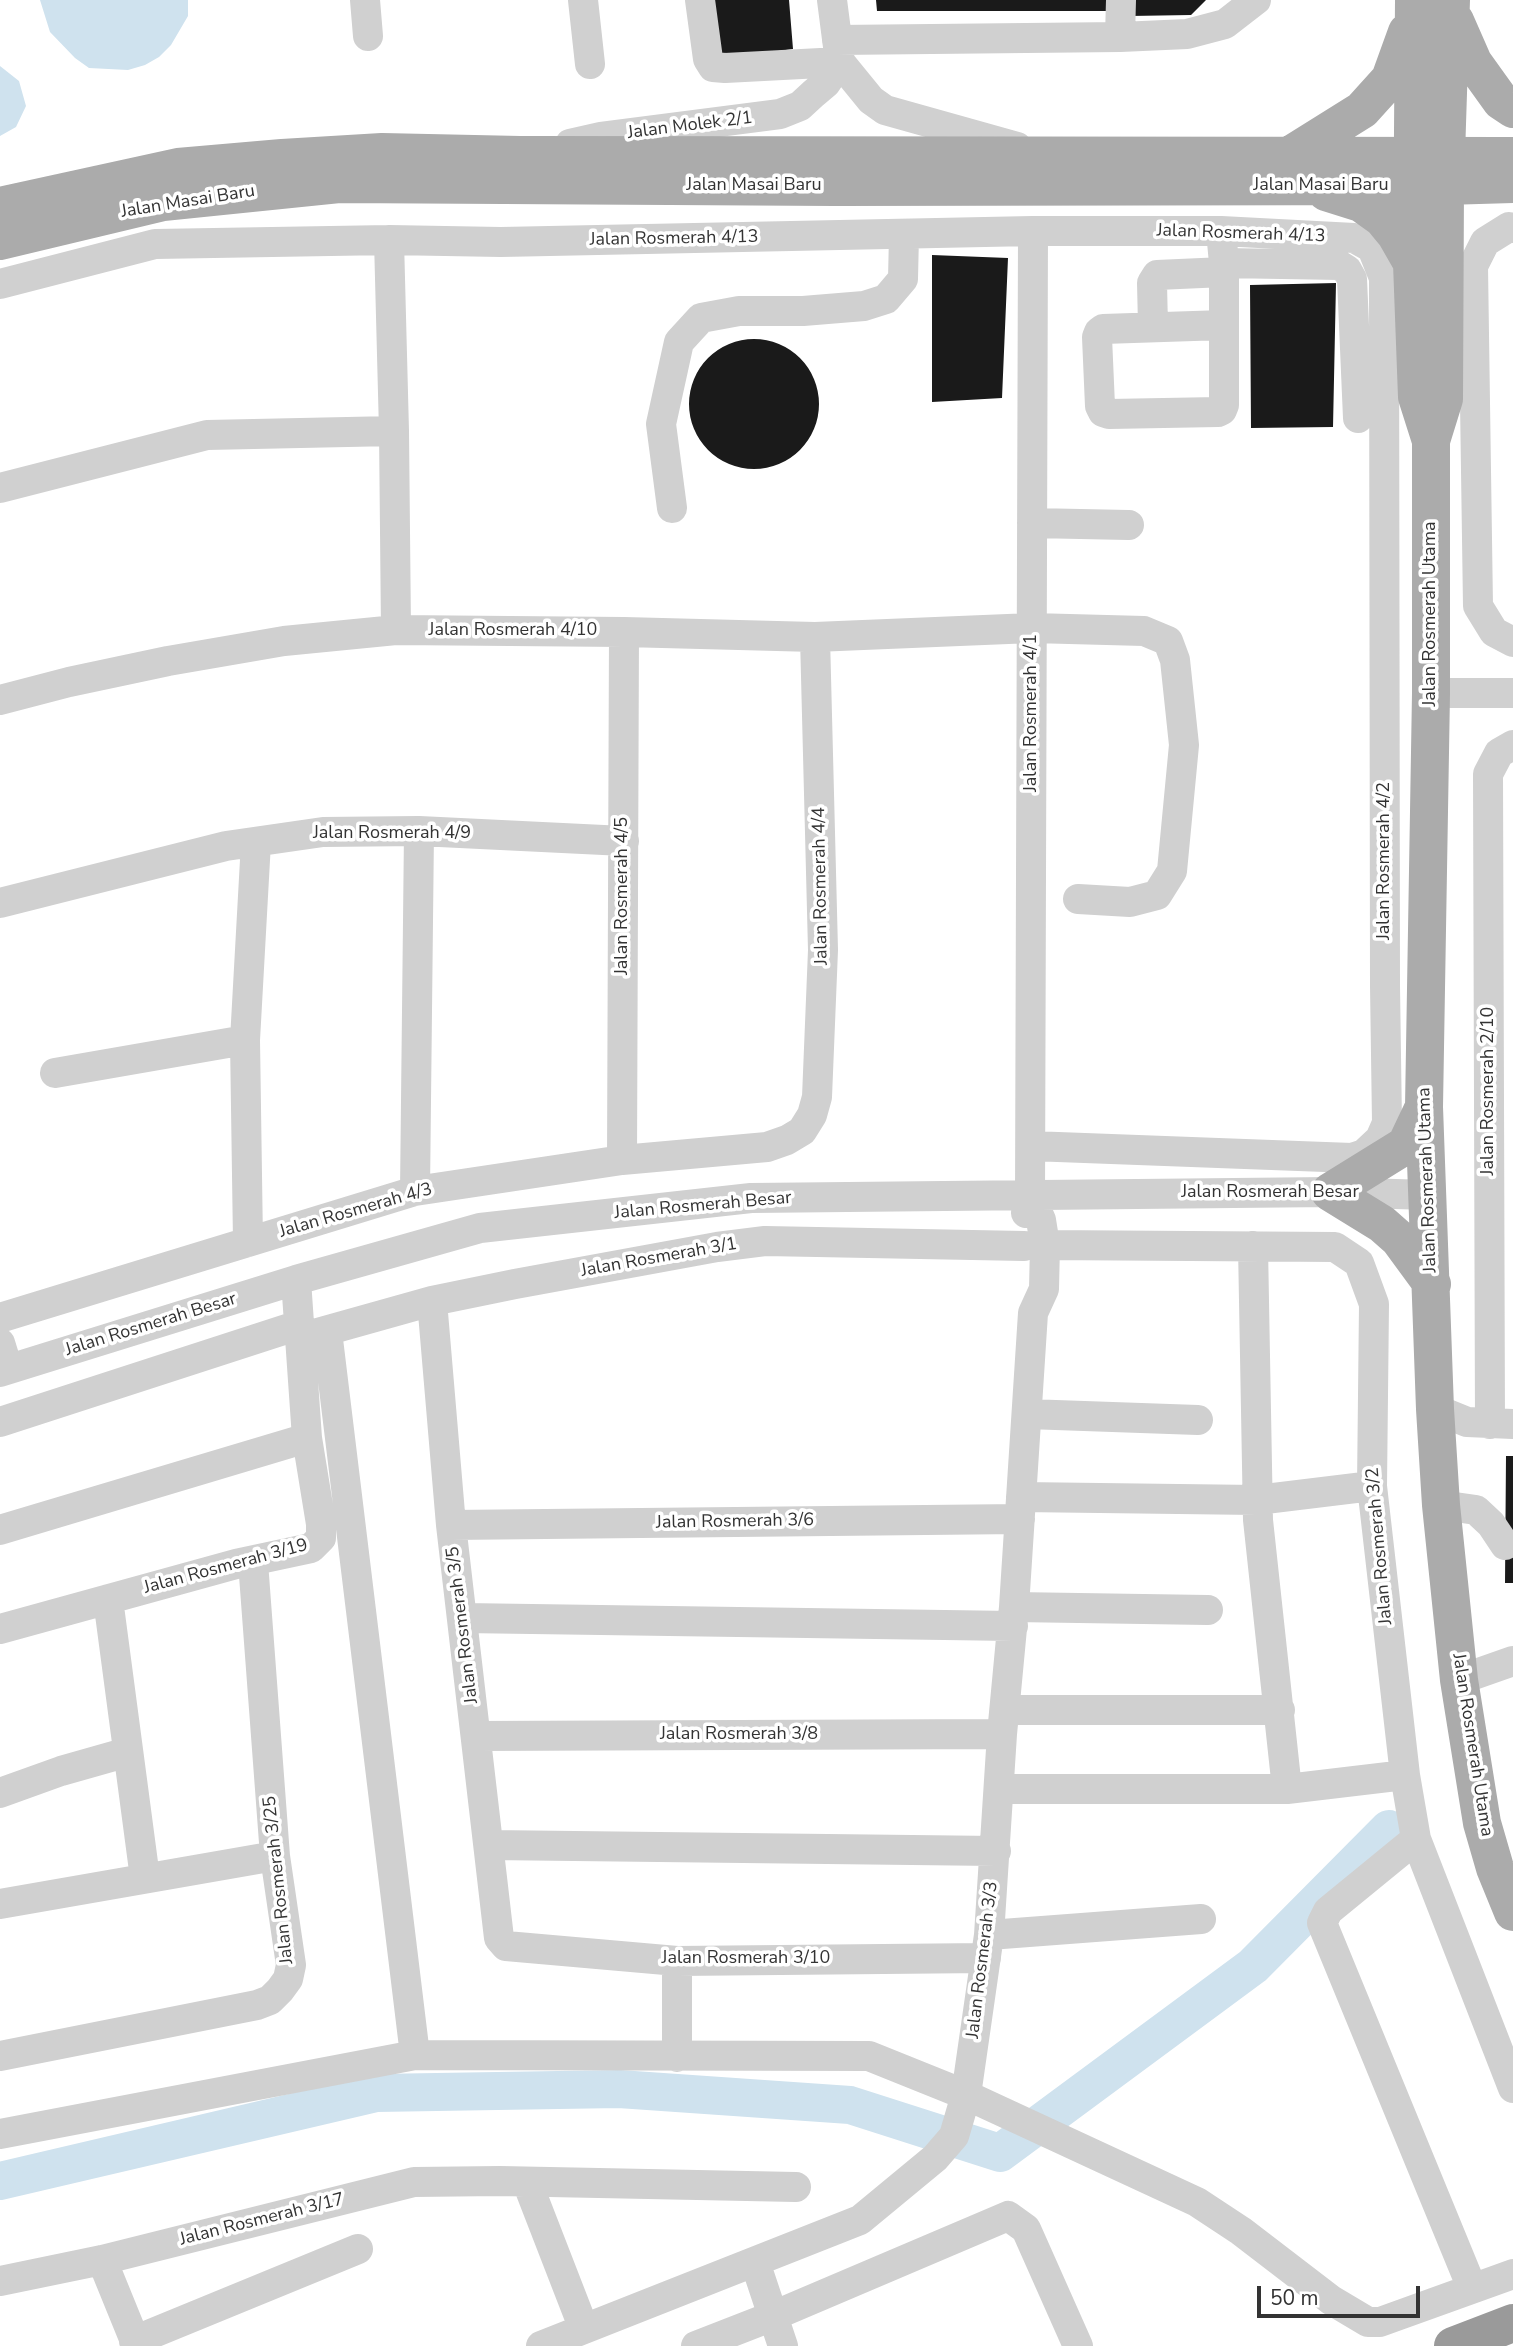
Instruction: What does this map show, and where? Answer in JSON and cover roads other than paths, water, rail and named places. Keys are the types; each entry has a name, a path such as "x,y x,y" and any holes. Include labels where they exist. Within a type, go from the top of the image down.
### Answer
{"highway":[{"path":"1453,2346 1513,2323"}],"main road":[{"path":"1513,109 1501,101 1432,7 1390,79 1362,110 1295,171 1361,204 1382,218 1429,264 1455,237 1472,211 1492,198 1513,191"},
{"name":"Jalan Rosmerah Utama","path":"1432,7 1429,264 1444,399 1431,441 1431,693 1424,1107 1435,1409 1441,1505 1460,1680 1482,1823 1495,1868 1513,1912"},
{"name":"Jalan Masai Baru","path":"0,206 178,167 382,152 1051,157 1295,171"},
{"name":"Jalan Masai Baru","path":"1430,171 1513,156"},
{"name":"Jalan Masai Baru","path":"0,241 163,202 339,184 822,187 1295,171 1430,171 1513,184"},
{"path":"1424,1107 1406,1145 1330,1192 1382,1224 1399,1239 1432,1284"}],"street":[{"path":"365,0 368,36"},
{"path":"583,0 590,64"},
{"path":"700,0 708,59 713,67 725,68 838,51 1187,34 1225,24 1256,0"},
{"path":"832,0 838,51 871,100 885,110 1051,157"},
{"path":"1120,37 1121,0"},
{"name":"Jalan Molek 2/1","path":"520,155 601,137 780,114 800,106 826,83 838,51"},
{"path":"1513,228 1509,227 1485,242 1473,266 1478,606 1494,632 1513,642"},
{"path":"1221,231 1224,267 1224,325 1224,405 1222,410 1136,414 1103,412 1100,406 1097,337 1103,329 1224,325"},
{"name":"Jalan Rosmerah 4/13","path":"0,284 155,244 389,240 500,242 1221,231 1354,238"},
{"name":"Jalan Rosmerah 4/1","path":"1030,1195 1033,232"},
{"path":"672,508 661,424 679,342 701,318 739,311 864,306 887,299 903,279 904,235"},
{"name":"Jalan Rosmerah 4/2","path":"1031,1146 1352,1158 1364,1154 1380,1139 1387,1123 1384,278 1372,248 1354,238"},
{"path":"389,240 396,630"},
{"path":"1153,326 1152,283 1157,275 1224,267 1339,265 1347,270 1352,279 1358,418"},
{"path":"0,488 208,435 394,431"},
{"path":"1032,523 1129,525"},
{"name":"Jalan Rosmerah 4/10","path":"0,700 168,661 284,641 396,630 815,637 1032,628 1144,631 1168,641 1175,660 1184,745 1172,871 1157,895 1130,902 1078,899"},
{"name":"Jalan Rosmerah 4/5","path":"622,1160 624,632"},
{"name":"Jalan Rosmerah 4/4","path":"802,1131 812,1115 817,1097 823,950 815,637"},
{"path":"1431,693 1513,693"},
{"name":"Jalan Rosmerah 2/10","path":"1501,1424 1501,1152 1488,774 1499,753 1513,745"},
{"path":"415,1191 419,831"},
{"name":"Jalan Rosmerah 4/9","path":"0,903 226,846 323,832 419,831 624,841"},
{"path":"248,1242 245,1040 256,842"},
{"path":"55,1073 245,1040"},
{"name":"Jalan Rosmerah 4/3","path":"0,1318 415,1191 622,1160 767,1147 802,1131"},
{"name":"Jalan Rosmerah Besar","path":"3,1361 480,1228 751,1198 1330,1192 1428,1195"},
{"name":"Jalan Rosmerah 3/3","path":"541,2346 860,2220 945,2147 966,2095 987,1947 996,1852 1032,1313 1044,1289 1035,1246 1041,1220 1030,1195"},
{"name":"Jalan Rosmerah 3/1","path":"0,1422 309,1331 432,1301 717,1247 765,1241 1035,1246"},
{"name":"Jalan Rosmerah 3/2","path":"1035,1246 1335,1247 1359,1263 1374,1304 1371,1486 1405,1775 1416,1839 1513,2088"},
{"path":"1254,1246 1257,1500 1287,1789"},
{"name":"Jalan Rosmerah 3/19","path":"0,1629 236,1564 311,1548 321,1538 307,1438 309,1331 296,1280"},
{"name":"Jalan Rosmerah 3/5","path":"432,1301 451,1525 499,1938 506,1946"},
{"path":"309,1331 415,2055"},
{"path":"1435,1409 1466,1422 1501,1424"},
{"path":"1027,1414 1198,1420"},
{"path":"0,1530 307,1438"},
{"name":"Jalan Rosmerah 3/6","path":"451,1525 1257,1500 1371,1486"},
{"path":"1441,1505 1476,1510 1491,1524 1505,1545"},
{"name":"Jalan Rosmerah 3/25","path":"0,2056 257,2005 270,2000 288,1979 291,1965 275,1856 253,1562"},
{"path":"108,1599 145,1878"},
{"path":"463,1618 1013,1617 1208,1610"},
{"path":"1460,1680 1513,1661"},
{"name":"Jalan Rosmerah 3/8","path":"476,1736 1004,1722 1280,1710"},
{"path":"0,1793 61,1771 128,1752"},
{"path":"1000,1789 1287,1789 1405,1775"},
{"path":"1416,1839 1328,1911 1322,1923 1472,2288"},
{"path":"489,1845 996,1852"},
{"path":"0,1904 275,1856"},
{"name":"Jalan Rosmerah 3/10","path":"506,1946 677,1961 987,1947 1201,1919"},
{"path":"677,1961 677,2057"},
{"path":"0,2134 415,2055 869,2056 966,2095 1197,2202 1241,2231 1331,2300 1368,2322 1380,2322 1513,2274"},
{"name":"Jalan Rosmerah 3/17","path":"0,2281 102,2260 414,2182 796,2186"},
{"path":"527,2182 584,2329"},
{"path":"696,2346 774,2316 1008,2216 1026,2229 1078,2346"},
{"path":"102,2260 135,2343 358,2249"},
{"path":"755,2262 783,2346"}],"water":[{"path":"40,0 188,0 188,16 171,45 159,57 145,65 128,70 89,68 75,58 50,32"},
{"path":"0,66 19,81 26,106 16,127 0,136"}],"waterway":[{"path":"0,2181 376,2093 619,2089 850,2105 1000,2153 1253,1966 1389,1829"}]}
